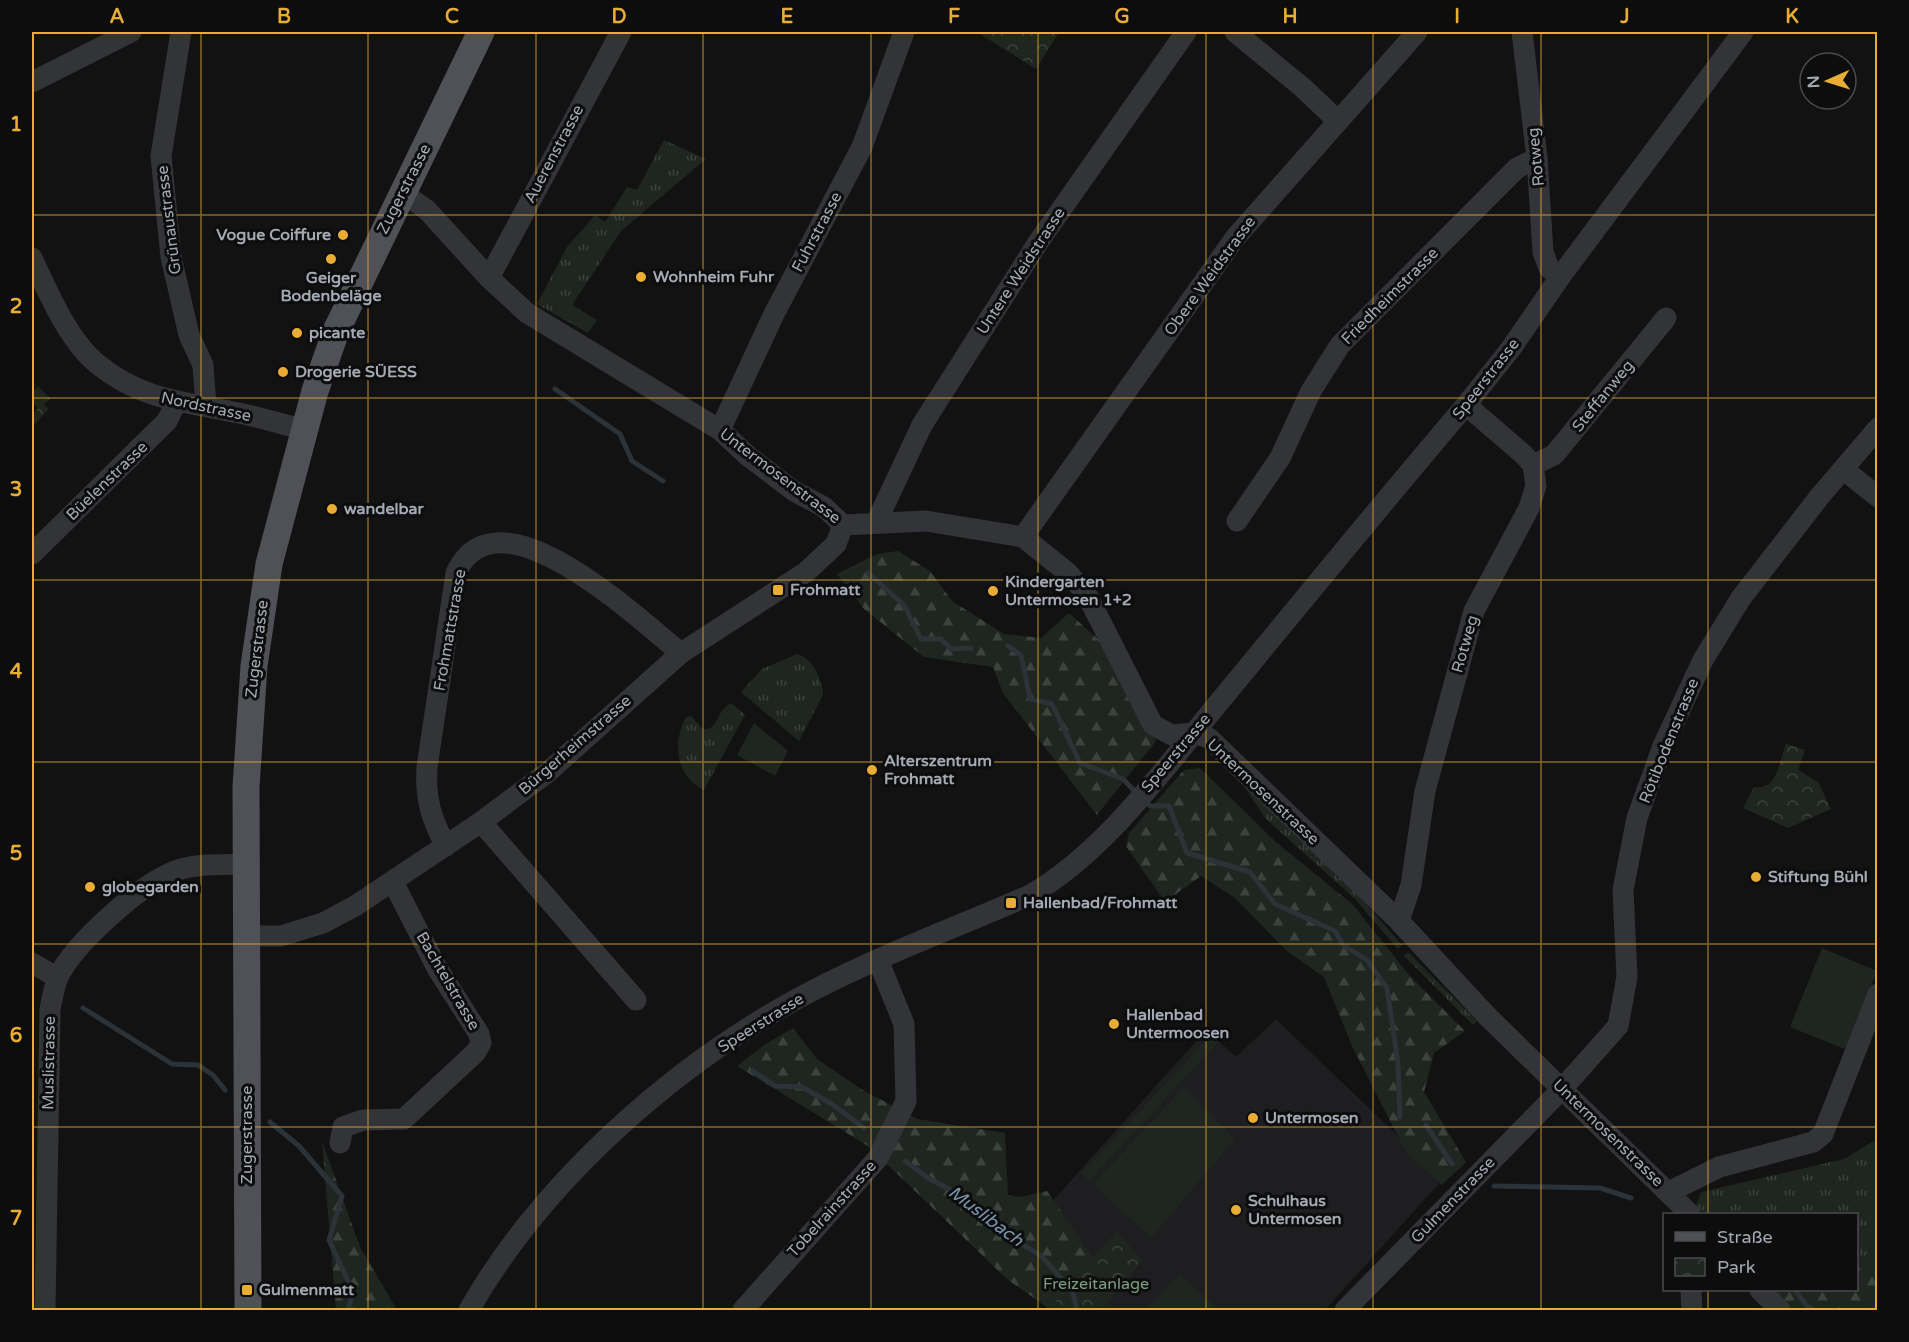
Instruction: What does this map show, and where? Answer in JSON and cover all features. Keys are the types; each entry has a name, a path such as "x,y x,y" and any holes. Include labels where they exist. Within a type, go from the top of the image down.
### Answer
{"main road":[{"name":"Zugerstrasse","path":"248,1311 246,787 249,716 261,614 274,543 304,430 336,331 482,32"}],"street":[{"path":"32,82 131,32"},
{"name":"Grünaustrasse","path":"181,32 161,156 171,257 189,335 203,365 206,406"},
{"name":"Auerenstrasse","path":"489,278 621,32"},
{"name":"Fuhrstrasse","path":"720,430 774,314 862,147 904,32"},
{"name":"Untere Weidstrasse","path":"876,523 922,424 1039,241 1186,32"},
{"path":"1235,32 1302,87 1337,120"},
{"name":"Obere Weidstrasse","path":"1023,537 1235,238 1417,32"},
{"name":"Rotweg","path":"1522,32 1537,158 1545,261 1560,277"},
{"name":"Speerstrasse","path":"469,1311 507,1254 569,1178 664,1089 776,1012 818,988 1030,895 1081,861 1174,756 1466,405 1512,347 1560,277 1743,32"},
{"name":"Friedheimstrasse","path":"1237,520 1280,458 1311,392 1340,345 1517,168 1537,158"},
{"name":"Untermosenstrasse","path":"403,193 427,210 489,278 527,313 720,430 748,456 794,491 824,507 843,525 926,521 1023,537 1068,573 1087,595 1120,655 1153,725 1172,735 1193,733 1209,738 1399,921 1486,1016 1688,1213"},
{"name":"Nordstrasse","path":"32,258 36,281 68,329 100,367 140,391 176,403 206,406 304,430"},
{"name":"Steffanweg","path":"1533,465 1554,455 1666,318"},
{"name":"Büelenstrasse","path":"34,546 167,422 176,403"},
{"path":"1466,405 1533,465"},
{"name":"Rötibodenstrasse","path":"1562,1089 1618,1026 1627,977 1623,890 1637,818 1663,746 1703,660 1741,598 1878,428"},
{"name":"Rotweg","path":"1399,921 1412,885 1425,791 1474,610 1529,508 1536,486 1533,465"},
{"path":"1843,469 1878,497"},
{"name":"Bürgerheimstrasse","path":"248,936 281,936 323,923 393,882 481,822 548,772 681,653 806,572 836,544 843,525"},
{"name":"Frohmattstrasse","path":"446,846 428,807 426,779 456,573 470,552 481,545 507,542 549,556 582,575 681,653"},
{"path":"481,822 636,1000"},
{"name":"Muslistrasse","path":"45,1311 50,1009 58,978 77,949 97,929 165,875 196,866 247,864"},
{"name":"Bachtelstrasse","path":"340,1143 343,1127 363,1120 404,1119 477,1052 481,1043 479,1034 437,968 393,882"},
{"name":"Tobelrainstrasse","path":"743,1311 878,1158 906,1101 904,1024 878,960"},
{"path":"32,963 58,978"},
{"path":"1669,1192 1719,1167 1813,1143 1823,1134 1878,994"},
{"name":"Gulmenstrasse","path":"1345,1311 1562,1089"},
{"path":"1691,1291 1692,1311"},
{"path":"1761,1291 1780,1311"}],"shaded area":[{"name":"Untermosen","path":"1276,1019 1443,1179 1325,1310 1099,1310 1041,1214 1206,1030 1236,1057"}],"green space":[{"path":"982,32 1059,32 1036,69 980,34"},
{"path":"664,140 706,159 621,231 572,305 597,320 588,333 537,304 567,247 595,215 605,222 627,187 637,190"},
{"path":"38,386 50,398 44,405 49,409 32,427 32,416 38,408 32,401 32,393"},
{"path":"898,551 930,571 952,601 1004,634 1041,638 1069,613 1099,640 1156,741 1097,815 1003,693 993,667 924,657 864,609 837,574 877,554"},
{"path":"797,654 808,660 816,670 823,695 799,741 741,692 762,669"},
{"path":"731,703 745,715 704,790 687,777 682,768 678,748 682,727 686,717 691,716 703,729 709,729 726,706"},
{"path":"754,723 788,751 775,776 737,755"},
{"path":"1786,744 1805,750 1798,770 1818,782 1831,809 1788,828 1743,808 1754,787 1762,787 1773,780"},
{"path":"1200,768 1277,843 1352,904 1410,976 1465,1031 1434,1053 1424,1092 1466,1162 1442,1185 1406,1152 1352,1046 1324,977 1288,952 1235,898 1201,876 1165,902 1126,846 1129,833 1184,770"},
{"path":"1249,786 1353,889 1402,945 1398,949 1355,899 1265,818 1246,789"},
{"path":"1822,948 1877,971 1847,1050 1790,1027"},
{"path":"1408,952 1477,1021 1473,1025 1404,956"},
{"path":"793,1028 817,1059 861,1089 917,1119 1005,1133 1008,1195 1020,1197 1047,1191 1110,1282 1051,1310 1008,1280 868,1146 737,1066 764,1045"},
{"path":"1212,1034 1219,1041 1089,1181 1082,1173"},
{"path":"1184,1087 1235,1139 1151,1238 1093,1184"},
{"path":"1877,1139 1877,1269 1858,1260 1858,1213 1693,1213 1701,1192 1844,1159"},
{"path":"322,1141 360,1247 397,1310 336,1310"},
{"name":"Freizeitanlage","path":"1117,1231 1142,1261 1101,1310 1049,1309"},
{"path":"1858,1260 1877,1269 1877,1310 1768,1310 1751,1291 1858,1291"},
{"path":"1180,1274 1219,1310 1146,1310"}],"waterway":[{"path":"555,389 620,434 632,461 663,481"},
{"path":"868,573 904,605 921,639 941,639 951,649 971,648"},
{"path":"1008,646 1021,655 1030,699 1052,704 1080,763 1123,779 1138,795"},
{"path":"1145,801 1150,806 1169,806 1187,853 1250,872 1275,904 1335,931 1343,945 1367,960 1387,988 1398,1063 1400,1117"},
{"path":"83,1008 172,1064 198,1065 213,1075 225,1090"},
{"name":"Muslibach","path":"753,1071 775,1086 802,1087 832,1104 864,1128"},
{"path":"270,1122 299,1146 342,1196 329,1240 353,1292 348,1310"},
{"path":"1426,1125 1452,1164"},
{"name":"Muslibach","path":"905,1161 928,1178 966,1198 992,1225 1041,1256 1072,1290 1077,1310"},
{"path":"1494,1186 1600,1188 1631,1198"},
{"path":"1796,1291 1807,1306 1814,1310"}],"place":[{"name":"Vogue Coiffure","path":"343,235"},
{"name":"Geiger Bodenbeläge","path":"331,259"},
{"name":"Wohnheim Fuhr","path":"641,277"},
{"name":"picante","path":"297,333"},
{"name":"Drogerie SÜESS","path":"283,372"},
{"name":"wandelbar","path":"332,509"},
{"name":"Frohmatt","path":"778,590"},
{"name":"Kindergarten Untermosen 1+2","path":"993,591"},
{"name":"Alterszentrum Frohmatt","path":"872,770"},
{"name":"Stiftung Bühl","path":"1756,877"},
{"name":"globegarden","path":"90,887"},
{"name":"Hallenbad/Frohmatt","path":"1011,903"},
{"name":"Hallenbad Untermoosen","path":"1114,1024"},
{"name":"Untermosen","path":"1253,1118"},
{"name":"Schulhaus Untermosen","path":"1236,1210"},
{"name":"Gulmenmatt","path":"247,1290"}]}
